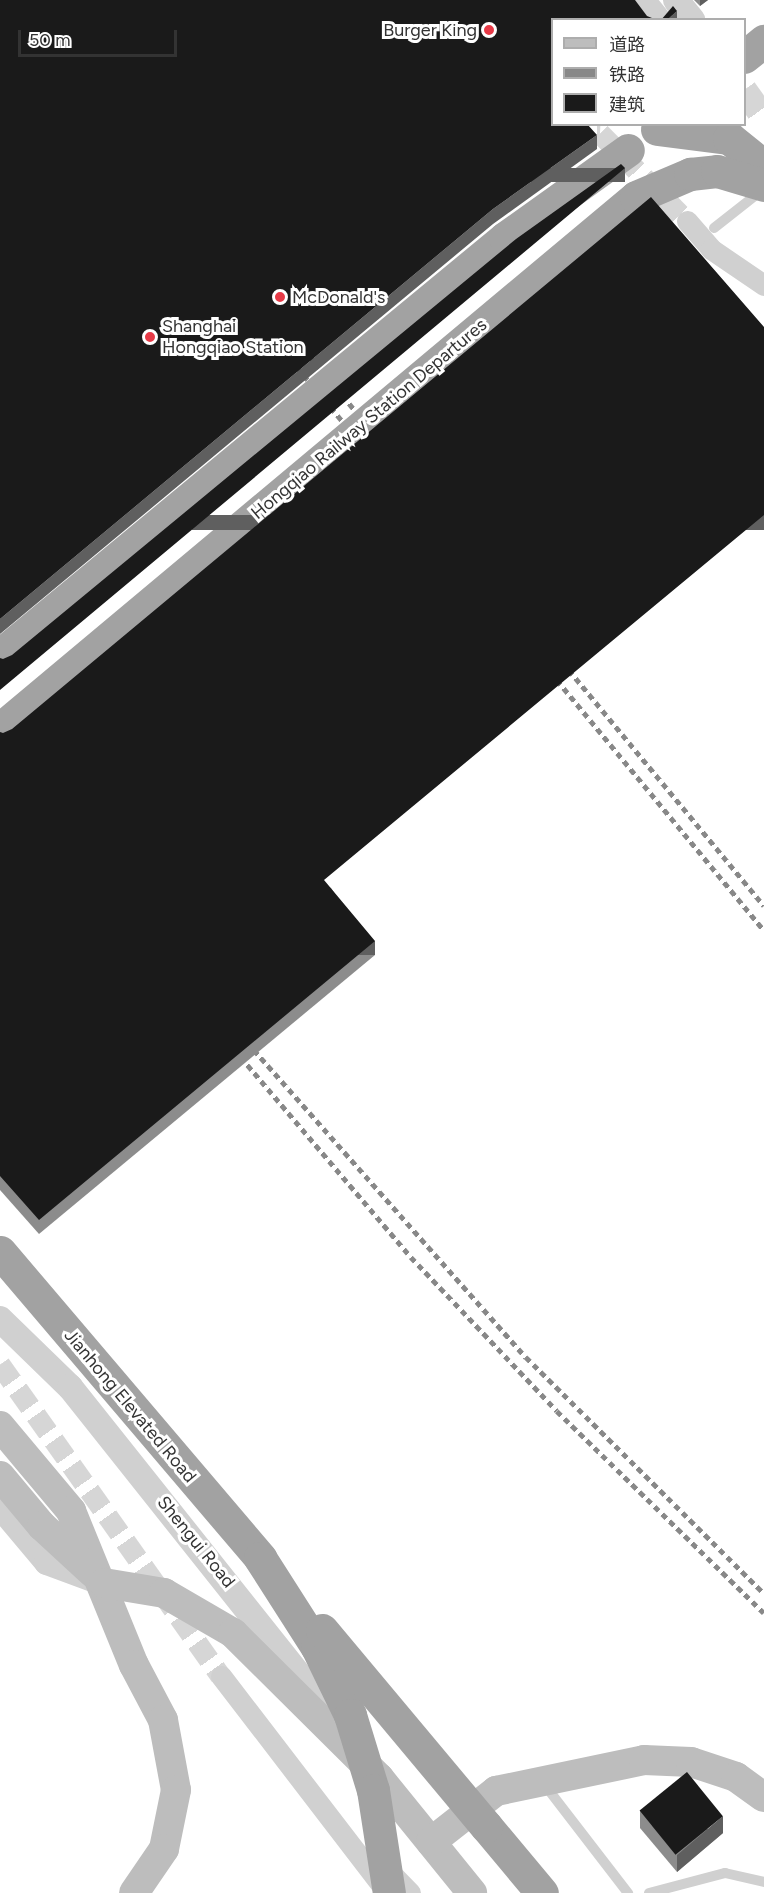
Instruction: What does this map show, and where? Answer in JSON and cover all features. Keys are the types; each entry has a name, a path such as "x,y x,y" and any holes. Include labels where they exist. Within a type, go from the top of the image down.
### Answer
{"highway":[{"path":"746,55 764,41"},
{"path":"0,655 505,238 660,127 729,138 764,166"},
{"name":"Hongqiao Railway Station Departures","path":"0,729 636,197 690,174 717,171 764,187"},
{"name":"Jianhong Elevated Road","path":"0,1252 260,1558"},
{"path":"260,1558 317,1647 350,1715 373,1790 388,1893"},
{"path":"260,1558 542,1893"}],"main road":[{"path":"0,1426 71,1511 104,1583 134,1665 164,1720 176,1790 164,1849 134,1893"},
{"path":"0,1476 42,1526 104,1583"},
{"name":"Shengui Road","path":"104,1583 164,1593 233,1633 379,1778 472,1893"},
{"path":"431,1842 496,1791 644,1760 692,1762 736,1777 764,1797"}],"street":[{"path":"642,0 656,18"},
{"path":"676,0 690,18"},
{"path":"687,222 711,249 764,285"},
{"name":"Shengui Road","path":"0,1319 70,1388 278,1642 379,1778"},
{"path":"0,1506 47,1562 104,1583"},
{"path":"221,1676 388,1893"},
{"path":"294,1772 410,1893"}],"lane":[{"path":"714,228 764,187"},
{"path":"541,1780 628,1893"},
{"path":"649,1893 725,1873 764,1882"}],"building":[{"name":"Shanghai Hongqiao Station","path":"0,0 635,0 647,16 652,18 551,18 551,126 589,126 597,135 493,209 0,619"},
{"path":"673,6 677,11 669,18 663,18"},
{"path":"621,164 625,168 0,690 0,658 12,655 516,239"},
{"path":"651,197 764,327 764,515 324,880 375,941 39,1220 0,1176 0,732 12,729"},
{"path":"687,1772 723,1816 675,1855 640,1810"}],"tunnel":[{"path":"746,93 764,118"},
{"path":"566,131 600,133 687,221"},
{"path":"0,1364 221,1676"}],"railway":[{"path":"309,355 382,443"},
{"path":"297,367 370,454"},
{"path":"569,670 764,906"},
{"path":"557,680 764,930"},
{"path":"247,1042 526,1357 764,1593"},
{"path":"234,1049 411,1257 557,1411 764,1613"}],"place":[{"name":"Burger King","path":"489,30"},
{"name":"McDonald's","path":"280,297"},
{"name":"Shanghai Hongqiao Station","path":"150,337"}]}
